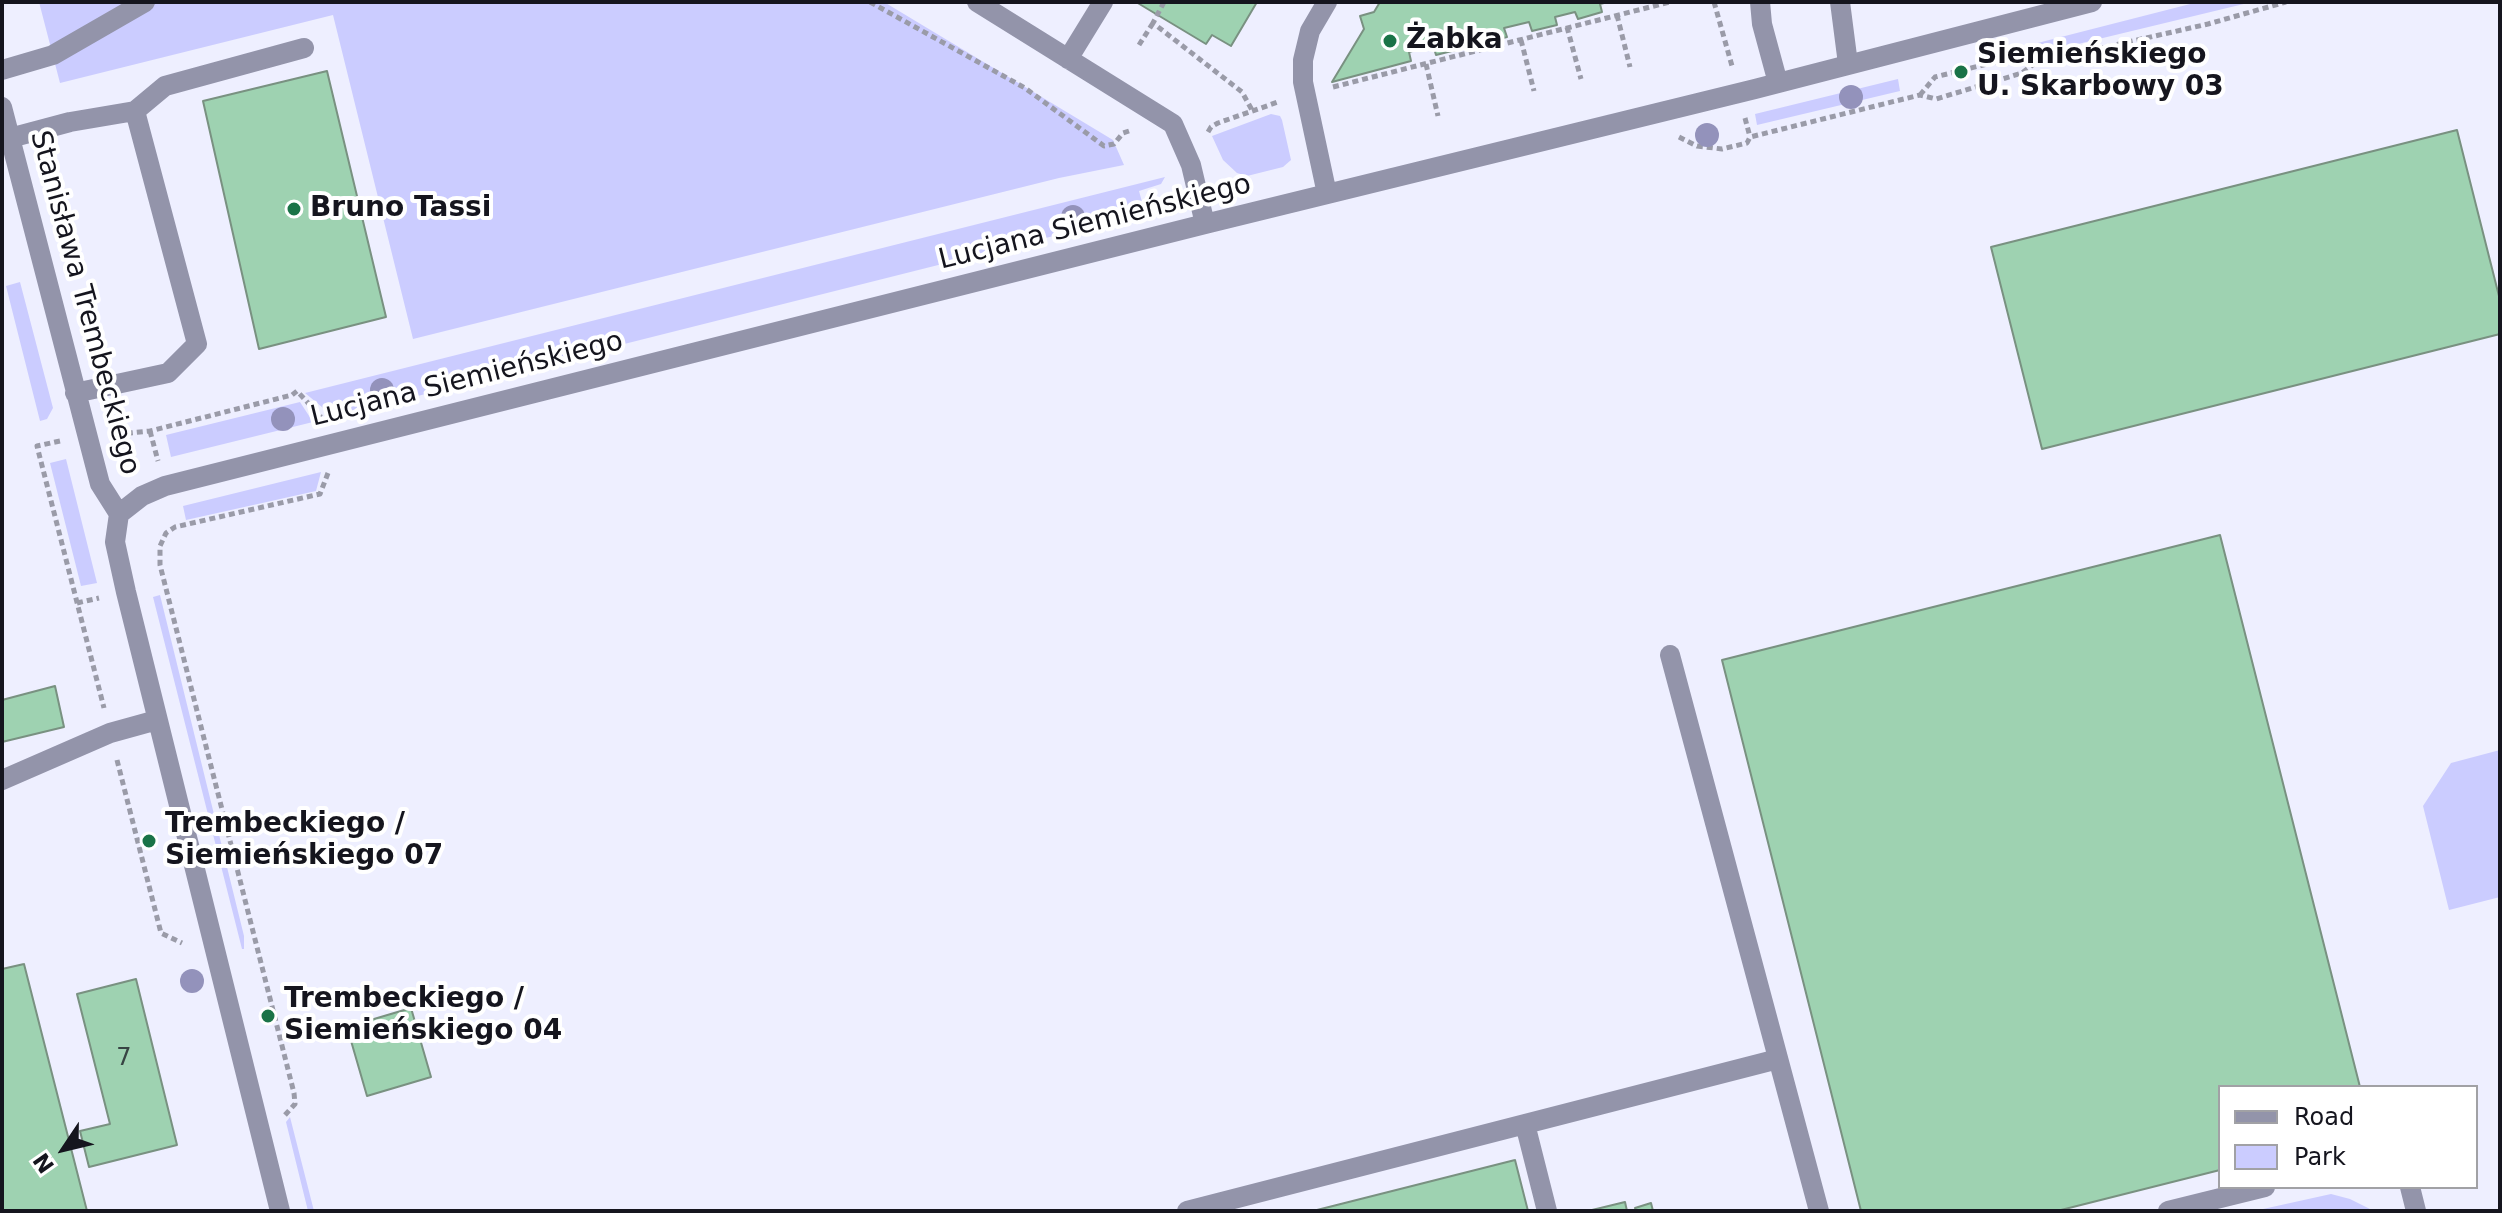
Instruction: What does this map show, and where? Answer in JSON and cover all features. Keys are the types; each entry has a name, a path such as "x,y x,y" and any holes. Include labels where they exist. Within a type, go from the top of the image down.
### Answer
{"street":[{"path":"2,70 53,55 145,2"},
{"path":"977,2 1173,124 1191,165 1205,224"},
{"path":"1068,59 1103,2"},
{"path":"1327,2 1310,31 1303,60 1303,82 1327,194"},
{"path":"1760,2 1762,24 1778,83"},
{"path":"1840,2 1848,64"},
{"name":"Lucjana Siemieńskiego","path":"119,514 142,496 165,486 342,440 2092,2"},
{"path":"10,138 70,122 135,111 165,86 304,48"},
{"name":"Stanisława Trembeckiego","path":"2,107 10,138 10,176 100,484 119,514 115,542 280,1211"},
{"path":"75,393 168,373 197,344 135,111"},
{"path":"1670,655 1819,1211"},
{"path":"2,780 110,733 157,720"},
{"path":"1187,1211 1778,1059"},
{"path":"1525,1124 1547,1211"},
{"path":"2168,1211 2257,1189"},
{"path":"2410,1189 2416,1211"}],"path":[{"path":"870,2 1025,88 1104,146 1114,144 1123,133 1137,131"},
{"path":"1139,45 1164,2"},
{"path":"1330,88 1670,2"},
{"path":"1714,2 1732,66"},
{"path":"1920,95 1935,77 2007,59 2035,63 2208,24 2286,2"},
{"path":"1617,15 1630,67"},
{"path":"1153,23 1242,92 1252,110"},
{"path":"1567,27 1581,79"},
{"path":"1521,40 1534,91"},
{"path":"1750,137 1920,95 1936,99 2022,73 2035,63"},
{"path":"1426,64 1438,116"},
{"path":"1207,138 1211,127 1284,100"},
{"path":"1657,113 1675,135 1697,146 1722,149 1747,143 1750,137 1745,117"},
{"path":"150,431 292,395 297,391"},
{"path":"295,1104 160,565 160,546 166,533 175,527 320,494 342,440"},
{"path":"37,446 161,933"}],"green space":[{"path":"39,2 884,2 1113,140 1124,165 1059,178 413,339 333,15 60,83"},
{"path":"2198,2 2252,2 2020,58 2018,48"},
{"path":"1898,79 1900,91 1757,125 1755,114"},
{"path":"1271,114 1280,116 1282,120 1291,160 1283,167 1247,176 1237,173 1223,160 1212,136"},
{"path":"1165,177 1161,184 1139,191 1145,213 334,417 305,393"},
{"path":"20,282 53,408 47,419 40,421 6,286"},
{"path":"300,402 313,422 171,457 166,435"},
{"path":"66,459 97,583 81,586 50,463"},
{"path":"321,472 316,491 186,520 183,506"},
{"path":"160,595 244,936 244,949 153,597"},
{"path":"2500,750 2500,897 2449,910 2423,806 2451,763"},
{"path":"290,1117 314,1211 308,1211 286,1122"},
{"path":"2331,1194 2374,1211 2254,1211"}],"building":[{"path":"1136,2 1257,2 1231,46 1212,35 1206,44"},
{"path":"1380,2 1608,2 1600,4 1602,12 1578,19 1575,12 1555,17 1557,25 1532,31 1529,22 1504,28 1507,37 1436,55 1433,45 1409,52 1411,61 1332,82 1364,29 1360,16 1374,12"},
{"name":"Bruno Tassi","path":"327,71 386,317 259,349 203,101"},
{"path":"2457,130 2500,300 2500,334 2042,449 1991,247"},
{"path":"2220,535 2359,1085 2218,1085 2218,1171 2057,1211 1861,1211 1722,660"},
{"path":"55,686 64,727 2,742 2,700"},
{"path":"24,964 87,1211 2,1211 2,969"},
{"path":"136,979 177,1145 89,1167 80,1131 110,1124 77,994"},
{"path":"411,1008 431,1077 367,1096 347,1027"},
{"path":"1515,1160 1528,1211 1313,1211"},
{"path":"1625,1202 1627,1211 1588,1211"},
{"path":"1651,1203 1653,1211 1636,1211 1635,1208"}],"place":[{"name":"Żabka","path":"1390,41"},
{"name":"Siemieńskiego U. Skarbowy 03","path":"1961,72"},
{"name":"Bruno Tassi","path":"294,209"},
{"name":"Trembeckiego / Siemieńskiego 07","path":"149,841"},
{"name":"Trembeckiego / Siemieńskiego 04","path":"268,1016"}]}
